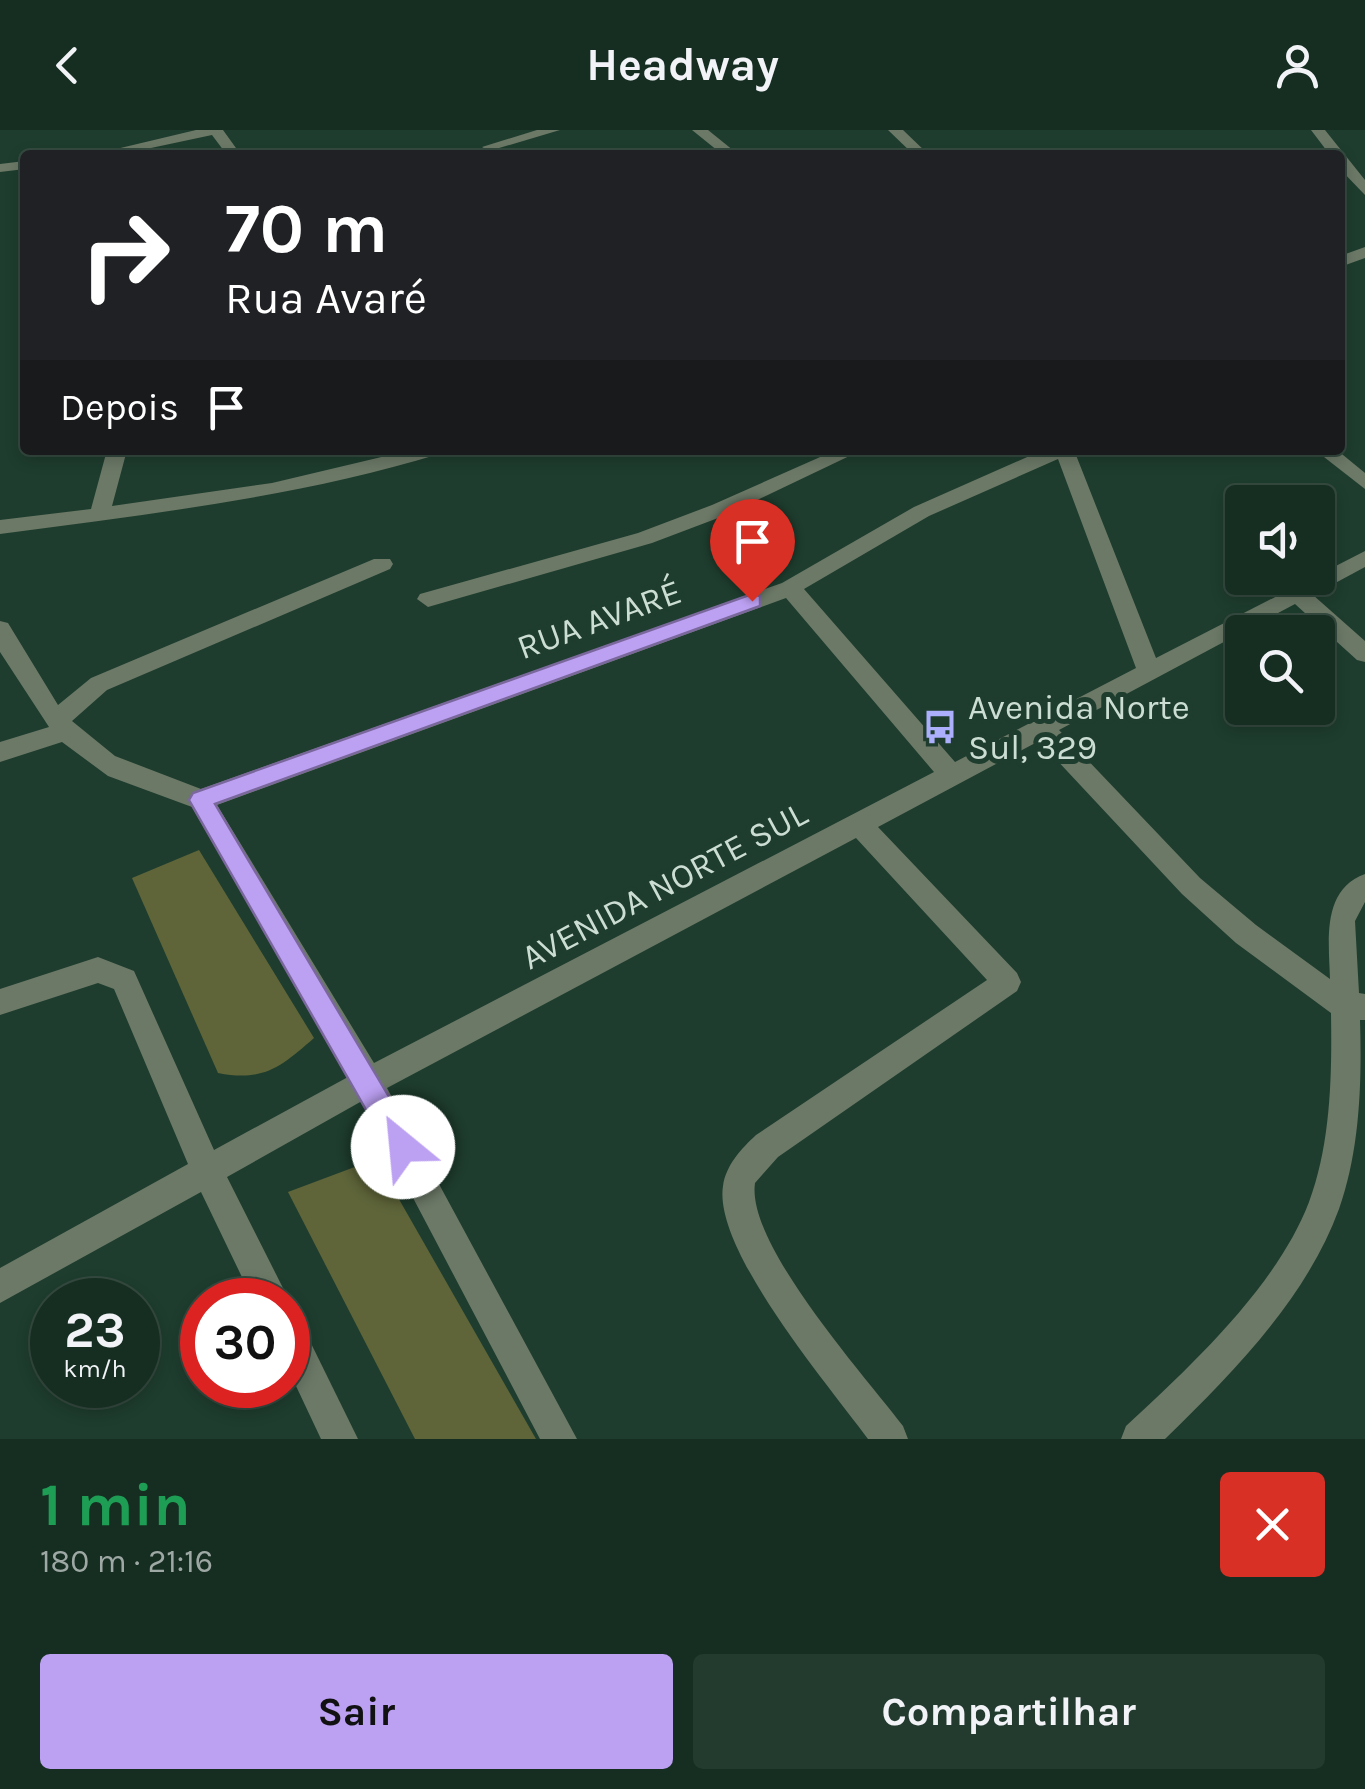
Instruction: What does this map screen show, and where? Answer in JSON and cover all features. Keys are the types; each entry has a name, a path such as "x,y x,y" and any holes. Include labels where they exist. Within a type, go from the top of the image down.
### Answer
{"street":[{"path":"125,150 216,130"},
{"path":"489,147 553,130"},
{"path":"699,130 725,150"},
{"path":"895,130 917,150"},
{"path":"1345,166 1365,190"},
{"path":"100,513 116,455"},
{"path":"0,528 247,496 327,481 398,455"},
{"path":"428,599 645,538 720,510 841,455"},
{"name":"RUA AVARÉ","path":"201,800 790,588 850,547 932,504 1050,455"},
{"path":"1064,455 1150,672"},
{"path":"1331,455 1365,483"},
{"name":"AVENIDA NORTE SUL","path":"1335,574 1365,558"},
{"path":"0,752 63,725 98,684 382,564"},
{"path":"790,588 952,777"},
{"name":"AVENIDA NORTE SUL","path":"0,1286 368,1082 1296,595"},
{"path":"1299,595 1365,654"},
{"path":"0,629 7,663 63,725 104,762 201,800 368,1082 559,1439"},
{"path":"1043,728 1192,886 1246,934 1354,1006"},
{"path":"860,825 1006,982 767,1146 744,1170 738,1192 744,1226 773,1279 890,1439"},
{"path":"1139,1439 1195,1386 1290,1269 1323,1207 1346,1102 1354,1006 1341,922 1354,896 1365,886"},
{"path":"0,1002 98,970 124,980 207,1171 260,1278"},
{"path":"310,1377 340,1439"}],"green space":[{"path":"199,850 314,1038 281,1064 259,1074 218,1073 132,878"},
{"path":"376,1159 536,1439 415,1439 288,1192"}],"place":[{"name":"Avenida Norte Sul, 329","path":"940,727"}],"route":[{"path":"403,1147 201,800 752,601"}]}
